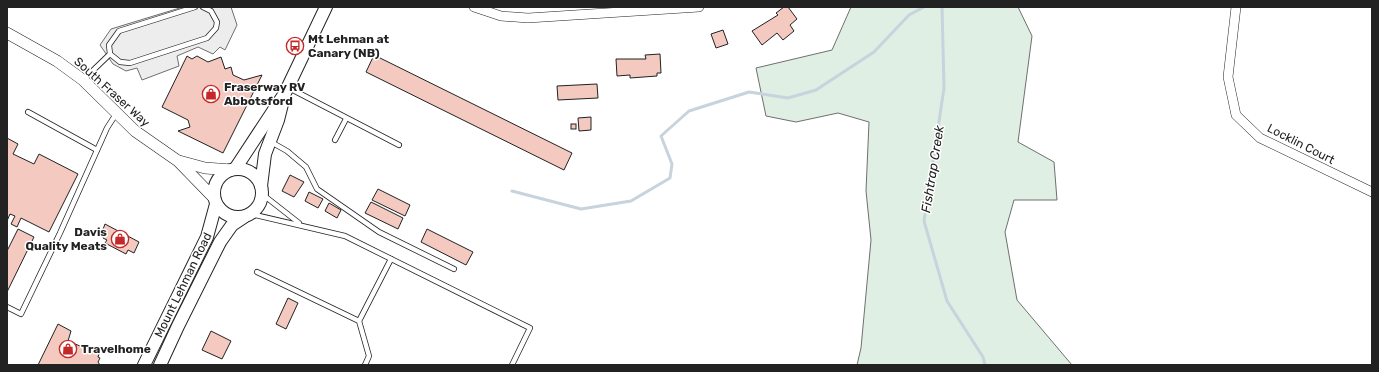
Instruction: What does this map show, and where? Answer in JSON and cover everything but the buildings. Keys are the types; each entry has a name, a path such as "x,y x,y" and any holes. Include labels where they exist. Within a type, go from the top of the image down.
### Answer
{"main road":[{"path":"233,170 286,90 326,7"},
{"path":"262,190 251,173 243,170 233,170 220,176 216,183 215,201 222,212 228,216 247,216 261,202 262,190 264,158 278,120 286,90"},
{"name":"Mount Lehman Road","path":"144,365 207,237 215,201"},
{"name":"Mount Lehman Road","path":"160,365 220,242 232,225 247,216"}],"street":[{"path":"474,7 501,16 528,18 699,7"},
{"name":"Locklin Court","path":"1236,7 1228,77 1236,115 1260,138 1372,192"},
{"name":"South Fraser Way","path":"7,33 57,61 83,80 135,132 178,161 215,201"},
{"name":"South Fraser Way","path":"178,161 205,168 233,170"}],"lane":[{"path":"83,80 110,54 110,45 119,31 195,7"},
{"path":"110,54 120,62 130,63 206,38 216,28 217,22 211,11 203,7"},
{"path":"286,90 399,145"},
{"path":"28,112 97,150"},
{"path":"7,307 21,314 60,234 97,150 116,114"},
{"path":"335,140 346,119"},
{"path":"270,141 287,151 306,167 317,189 379,232 454,269"},
{"path":"262,190 279,209 301,224"},
{"path":"247,216 301,224 345,236 530,328 512,365"},
{"path":"365,365 369,356 359,321 391,259"},
{"path":"257,272 359,321"}],"green space":[{"path":"851,7 1018,7 1032,36 1018,142 1054,162 1057,200 1014,200 1005,232 1017,300 1072,365 857,365 861,348 871,240 866,191 869,122 838,113 796,122 766,116 756,68 832,50"}],"shaded area":[{"path":"183,7 231,7 237,25 225,50 220,47 213,54 198,47 177,56 179,66 142,80 137,68 126,71 113,64 100,45 111,29"}],"waterway":[{"path":"512,191 581,209 631,201 670,178 672,164 661,136 689,111 749,92 788,98 816,90 874,52 909,15 924,7"},
{"name":"Fishtrap Creek","path":"942,7 944,88 924,221 947,301 983,357 985,365"}],"place":[{"name":"Mt Lehman at Canary (NB)","path":"295,46"},
{"name":"Fraserway RV Abbotsford","path":"211,94"},
{"name":"Davis Quality Meats","path":"120,239"},
{"name":"Travelhome","path":"68,349"}]}
